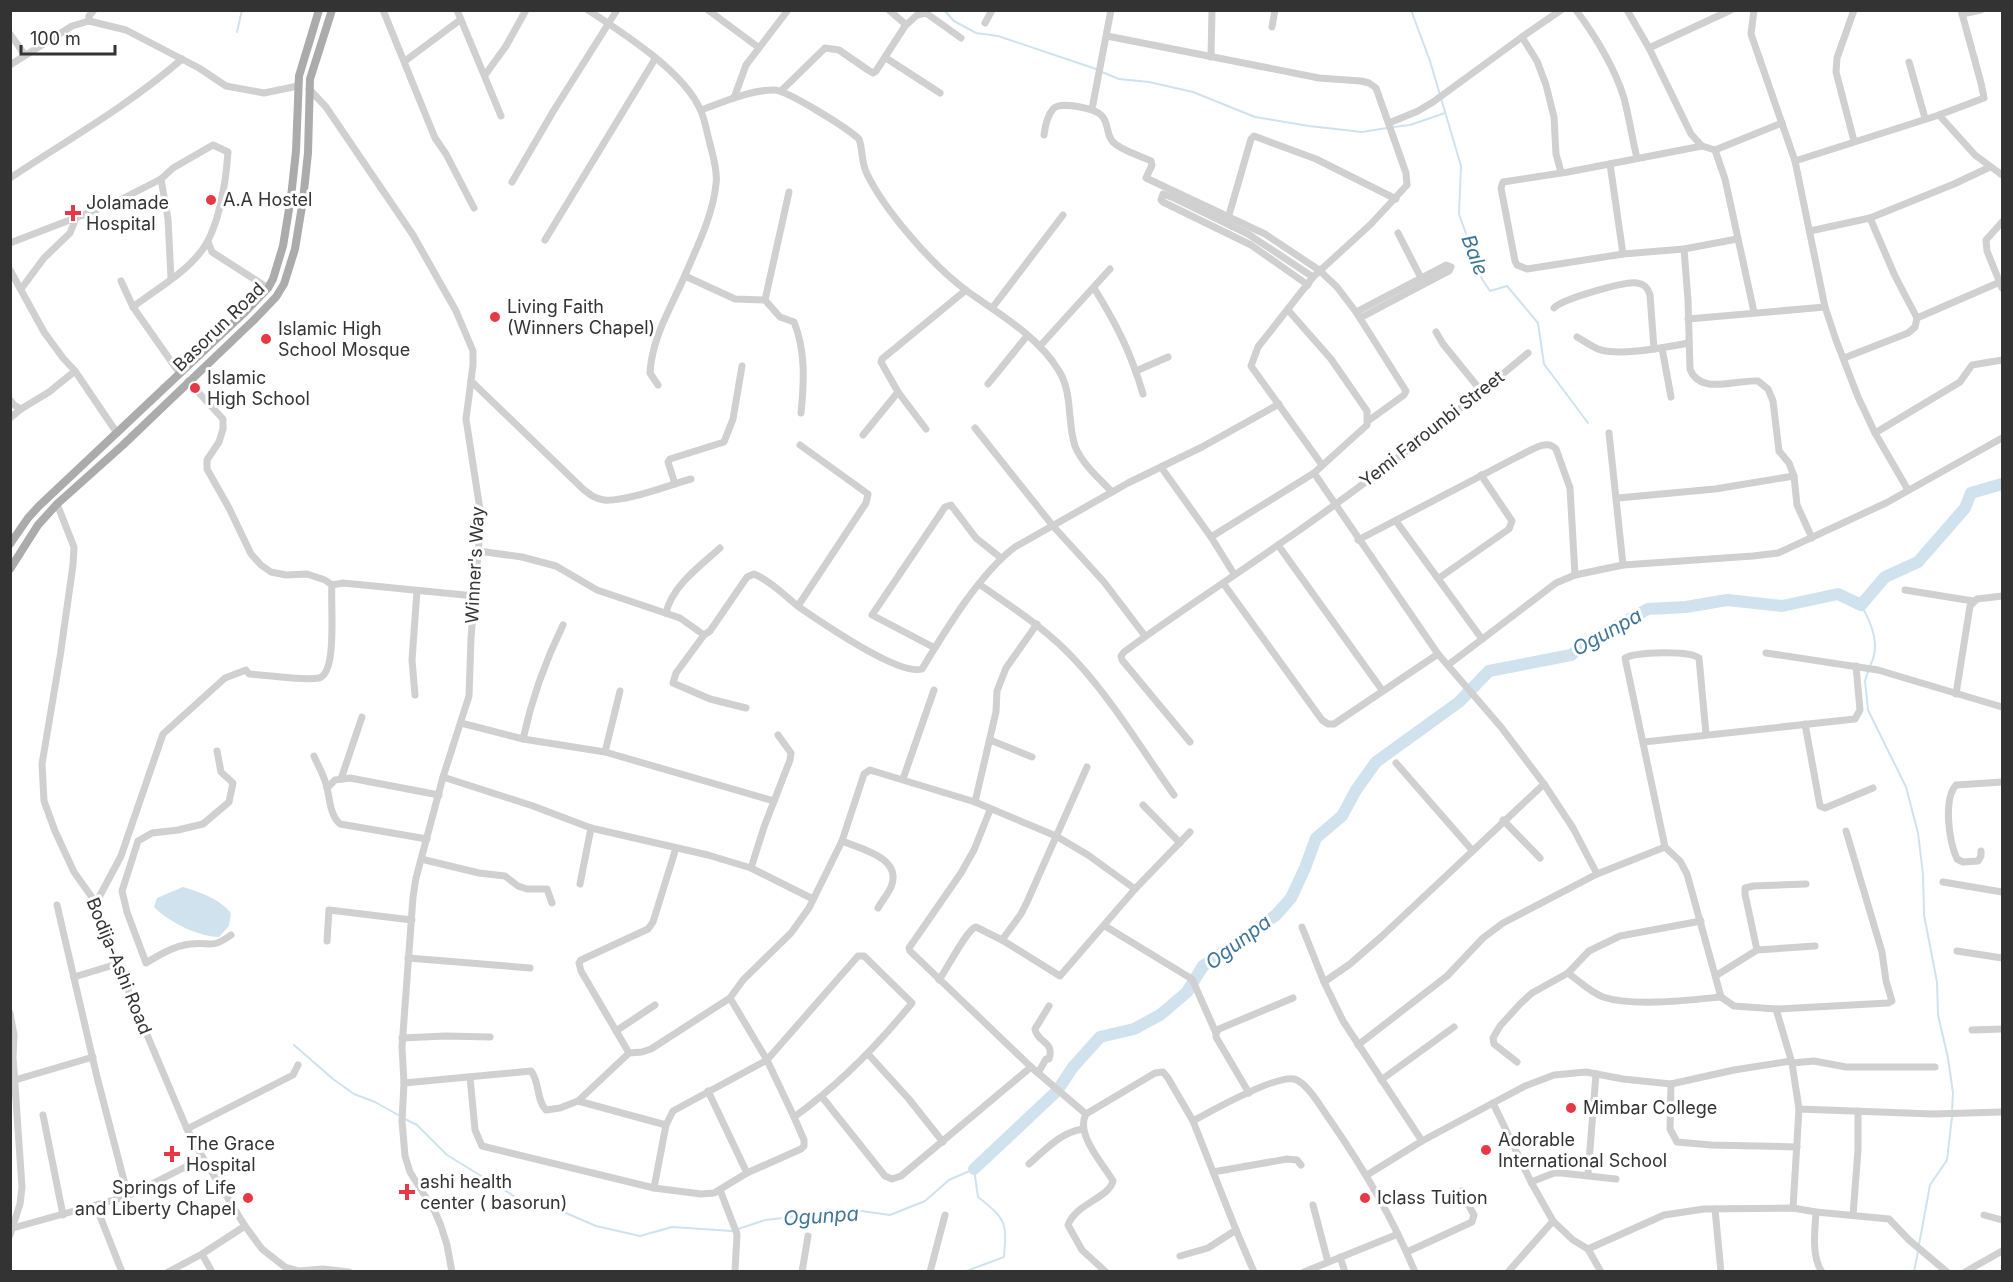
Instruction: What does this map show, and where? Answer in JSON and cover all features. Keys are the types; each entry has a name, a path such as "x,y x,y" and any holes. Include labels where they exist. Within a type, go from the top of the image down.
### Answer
{"main road":[{"name":"Basorun Road","path":"10,544 39,506 268,288 281,254 291,197 296,151 298,86 302,62 319,10"},
{"name":"Basorun Road","path":"10,569 38,525 57,504 123,445 254,320 276,297 284,284 295,249 303,200 308,153 309,89 332,10"},
{"path":"245,312 254,320"}],"street":[{"path":"89,21 89,15 94,10"},
{"path":"383,10 435,138 446,153 474,208"},
{"path":"457,10 501,116"},
{"path":"485,75 506,46 526,10"},
{"path":"588,10 679,79 701,110 717,181 711,206 685,276 662,322 652,351 650,373 658,385"},
{"path":"512,182 617,10"},
{"path":"708,10 758,47"},
{"path":"734,98 746,65 788,10"},
{"path":"889,10 904,22 905,26"},
{"path":"985,23 992,10"},
{"path":"1092,109 1111,10"},
{"path":"1211,57 1212,10"},
{"path":"1272,27 1275,10"},
{"path":"1390,126 1433,102 1561,10"},
{"path":"1576,10 1598,42 1616,78 1623,97 1637,158"},
{"path":"1627,10 1649,48 1681,117 1693,138 1702,146 1715,150 1782,123"},
{"path":"1649,48 1731,10"},
{"path":"1754,10 1750,26 1751,34 1795,161 1825,307 1858,397 1875,433 1908,490"},
{"path":"1854,10 1837,58 1836,72 1854,141"},
{"path":"1795,161 1940,115 1984,98 1982,83 1961,12 1981,10"},
{"path":"781,91 825,48 839,50 873,73 886,58 905,26 917,15 926,13 961,38"},
{"path":"405,61 460,20"},
{"path":"10,65 72,26 89,21 126,30 182,59 226,86 264,93 298,86"},
{"path":"10,34 25,55"},
{"path":"1107,36 1318,78 1369,83 1376,88 1407,173 1407,185 1371,224 1319,270 1258,347 1251,366 1322,465"},
{"path":"1522,37 1537,61 1546,85 1554,117 1556,154 1561,172"},
{"path":"886,58 940,93"},
{"path":"10,178 121,107 182,59"},
{"path":"544,240 655,59"},
{"path":"1909,62 1925,118"},
{"name":"Winner's Way","path":"309,89 326,107 378,182 435,272 468,336 473,358 466,419 481,516 471,638 471,686 443,777 412,897 402,1038 404,1083 402,1121 405,1156 410,1172 441,1226 452,1272"},
{"path":"701,110 734,98 762,92 781,91 859,139 866,173 888,210 918,244 966,290 993,307 1040,345 1062,377 1076,447 1085,462 1112,492"},
{"path":"1044,135 1053,108 1059,105 1092,109 1102,116 1112,141 1126,150 1151,160 1152,165 1146,178 1229,215 1265,234 1319,270 1337,287 1358,315 1406,391 1404,395 1368,421"},
{"path":"1940,115 1953,132 1990,167 2002,175"},
{"path":"1229,215 1251,139 1254,136 1316,159 1396,199"},
{"path":"10,243 114,203 161,179 173,168 213,145 228,152 222,192 208,242 191,263 134,307"},
{"path":"1702,146 1503,182 1501,185 1517,265 1527,268 1623,254 1684,249 1737,238"},
{"path":"1715,150 1725,179 1754,312"},
{"path":"1610,164 1623,254"},
{"path":"1810,231 1870,218 1990,167"},
{"path":"161,179 168,219 171,278"},
{"path":"765,300 789,192"},
{"path":"1308,285 1251,245 1163,202 1162,195 1174,198 1248,234 1313,277"},
{"path":"993,307 1064,215"},
{"path":"21,290 45,258 70,233 76,218"},
{"path":"1844,358 1908,333 1915,327 1917,318 1895,276 1870,218"},
{"path":"1917,318 2001,285 1987,251 1986,240 2002,222"},
{"path":"1358,315 1423,281 1398,233"},
{"path":"208,242 212,252 268,288"},
{"path":"1684,249 1692,375 1701,381 1717,384 1754,380 1761,382 1768,389 1773,401 1779,451 1789,463 1794,476 1797,505 1812,538"},
{"path":"1040,345 1110,269"},
{"path":"10,270 44,332 75,371 117,433"},
{"path":"685,276 735,299 765,300 780,317 795,322 799,334 805,380 801,413"},
{"path":"121,281 134,307 180,374"},
{"path":"1554,308 1565,300 1587,294 1631,283 1644,285 1649,290 1658,349 1671,397"},
{"path":"1094,288 1114,320 1136,371 1143,394"},
{"path":"926,429 898,392 881,362 966,290"},
{"path":"1688,319 1825,307"},
{"path":"1211,537 1314,473 1365,428 1368,421 1367,411 1331,359 1288,310"},
{"path":"1436,332 1482,392"},
{"path":"988,384 1027,336"},
{"path":"1577,337 1597,349 1612,352 1658,349 1689,343"},
{"name":"Yemi Farounbi Street","path":"1190,742 1122,660 1121,656 1124,652 1335,504 1482,392 1528,352"},
{"path":"1136,371 1168,357"},
{"path":"1875,433 1960,382 1972,366 2002,360"},
{"path":"675,484 668,462 670,459 724,442 733,419 742,366"},
{"path":"10,418 75,371"},
{"path":"188,381 223,419 219,442 207,460 207,469 251,554 261,565 271,572 286,575 308,574 332,585 343,583 475,596"},
{"path":"471,381 583,489 596,498 603,500 619,498 691,479"},
{"path":"863,435 898,392"},
{"path":"10,400 21,409"},
{"path":"746,708 710,699 673,683 676,673 751,574 760,576 798,606 864,648 910,670 922,669 980,584 1001,558 1112,492 1228,433 1279,404"},
{"path":"975,428 1053,526 1104,582 1145,636"},
{"path":"1609,433 1618,498 1623,565"},
{"path":"1448,665 1556,583 1575,575 1623,565 1769,554 1812,538 1886,503 2002,438"},
{"path":"1358,540 1481,475 1546,444 1552,444 1556,449 1570,488 1575,575"},
{"path":"798,606 866,503 868,494 800,446"},
{"path":"1161,467 1211,537 1234,574"},
{"path":"1314,473 1438,654 1471,690 1544,784 1573,828 1597,874"},
{"path":"1439,578 1509,529 1512,524 1481,475"},
{"path":"1618,498 1715,489 1794,476"},
{"name":"Bodija-Ashi Road","path":"57,504 71,538 74,554 42,764 44,801 74,872 96,903 117,964 187,1129 202,1158 245,1226 262,1249 285,1267 299,1271 323,1269 349,1272"},
{"path":"935,648 872,615 945,507 951,505 976,538 1001,558"},
{"path":"1396,521 1482,639"},
{"path":"1278,545 1382,690"},
{"path":"666,613 668,605 694,570 720,548"},
{"path":"478,550 522,557 556,566 597,590 688,622 704,635"},
{"path":"1222,583 1328,724 1334,724 1438,654"},
{"path":"980,584 1037,624 1075,659 1174,795"},
{"path":"96,903 121,856 163,734 225,678 246,670 249,674 286,677 319,678 324,675 331,659 332,585"},
{"path":"1905,590 1973,601 2002,596"},
{"path":"415,695 412,647 417,591"},
{"path":"1956,694 1965,625 1973,601"},
{"path":"975,802 980,772 996,712 996,690 1006,668 1037,624"},
{"path":"523,739 532,698 563,625"},
{"path":"1766,653 1878,670 2002,707"},
{"path":"1707,734 1699,658 1689,654 1630,655 1624,660 1644,742 1665,847 1680,861 1687,874 1717,975 1721,997"},
{"path":"1644,742 1849,720 1858,716 1860,710 1859,666"},
{"path":"903,779 934,690"},
{"path":"605,752 620,691"},
{"path":"341,778 362,717"},
{"path":"461,723 523,739 605,752 774,801"},
{"path":"1805,724 1820,806 1826,808 1873,789"},
{"path":"751,868 791,753 778,735"},
{"path":"990,740 1032,757"},
{"path":"217,751 221,772 233,783 230,802 203,824 152,833 138,841 122,891 127,912 146,963 167,950 190,944 217,945 231,935"},
{"path":"314,756 327,788 332,811 340,824 427,839"},
{"path":"1396,764 1472,850"},
{"path":"1002,940 1021,914 1087,767"},
{"path":"404,1083 531,1071 535,1076 541,1105 546,1110 560,1108 578,1101 629,1053 651,1049 730,998 743,980 791,933 805,915 842,842 864,774 870,770 975,802 1056,837 1088,855 1135,889"},
{"path":"443,777 533,806 591,828 708,855 751,868 813,899"},
{"path":"327,788 335,780 350,778 439,795"},
{"path":"1981,851 1978,861 1963,862 1957,859 1950,825 1949,798 1956,785 2002,782"},
{"path":"1324,982 1374,944 1503,820 1544,784"},
{"path":"1143,805 1180,843"},
{"path":"990,810 974,850 961,873 909,948 939,980 1031,1067 1086,1114"},
{"path":"1503,820 1540,858"},
{"path":"580,884 591,828"},
{"path":"1568,973 1594,992 1604,997 1617,999 1683,1001 1721,997 1734,1005 1776,1009 1892,1001 1886,981 1882,952 1846,831"},
{"path":"939,980 972,928 976,927 1002,940 1060,976 1135,889 1190,832"},
{"path":"842,842 872,853 890,864 892,868 891,887 878,908"},
{"path":"1358,1045 1447,976 1491,931 1597,874 1665,847"},
{"path":"629,1053 581,971 579,963 581,960 648,929 653,922 676,848"},
{"path":"421,859 479,873 505,876 518,886 527,889 547,889 552,903"},
{"path":"1943,882 2002,892"},
{"path":"1757,950 1745,888 1806,884"},
{"path":"57,905 128,1196"},
{"path":"327,941 330,910 411,920"},
{"path":"1517,1062 1494,1044 1494,1035 1532,993 1568,973 1589,951 1611,939 1701,921"},
{"path":"1105,926 1193,982 1216,1037 1249,1093"},
{"path":"1302,927 1324,982 1358,1045 1422,1141"},
{"path":"1717,975 1757,950 1815,946"},
{"path":"1957,951 2002,958"},
{"path":"654,1188 666,1125 673,1111 767,1060 860,955 868,959 912,1003 868,1054 822,1097 794,1117"},
{"path":"408,958 530,968"},
{"path":"74,977 117,964"},
{"path":"470,1077 475,1130 482,1146 654,1188 701,1194 714,1193 747,1173 804,1146 804,1140 767,1060 730,998"},
{"path":"1216,1033 1219,1029 1293,998"},
{"path":"616,1031 656,1005"},
{"path":"1038,1073 1046,1059 1049,1059 1051,1051 1049,1046 1036,1035 1035,1029 1049,1005"},
{"path":"1776,1009 1792,1062 1799,1109 1793,1208"},
{"path":"10,1013 14,1035 22,1187 20,1204 12,1231"},
{"path":"1381,1080 1454,1027"},
{"path":"1972,1030 2002,1029"},
{"path":"402,1038 490,1037"},
{"path":"868,1054 908,1098 943,1142"},
{"path":"15,1080 93,1057"},
{"path":"1368,1175 1422,1141 1492,1103 1525,1086 1554,1075 1574,1072 1671,1084 1734,1070 1792,1062 1814,1061 1846,1067 1935,1067"},
{"path":"187,1129 293,1076 298,1065"},
{"path":"822,1097 888,1178 901,1176 1031,1067"},
{"path":"1106,1272 1082,1250 1068,1226 1073,1215 1109,1188 1113,1181 1092,1149 1083,1129 1086,1114 1155,1073 1162,1072 1168,1078 1193,1121 1254,1272"},
{"path":"1588,1174 1596,1074"},
{"path":"1193,1121 1249,1093 1283,1080 1292,1078 1299,1081 1316,1100 1368,1175 1415,1272"},
{"path":"1671,1084 1670,1129 1677,1142 1797,1147"},
{"path":"708,1091 747,1173"},
{"path":"578,1101 666,1125"},
{"path":"1492,1103 1553,1221 1573,1240 1588,1249 1601,1272"},
{"path":"1799,1109 1945,1114 2002,1112"},
{"path":"1853,1215 1858,1150 1858,1111"},
{"path":"43,1114 63,1215"},
{"path":"1029,1164 1061,1138 1072,1131 1083,1129"},
{"path":"12,1231 128,1196 202,1158"},
{"path":"1214,1172 1287,1159 1297,1160 1301,1165"},
{"path":"1531,1182 1554,1173 1588,1174 1616,1179"},
{"path":"720,1190 736,1230 735,1272"},
{"path":"1407,1252 1472,1222 1474,1215 1461,1191"},
{"path":"1313,1205 1328,1262"},
{"path":"96,1206 122,1272"},
{"path":"1588,1249 1664,1215 1715,1209 1793,1208 1889,1219 1909,1240 1947,1272"},
{"path":"1715,1209 1720,1272"},
{"path":"1816,1212 1816,1248 1822,1271"},
{"path":"930,1272 945,1215"},
{"path":"1984,1215 2002,1220"},
{"path":"1508,1272 1553,1221"},
{"path":"168,1272 202,1254 245,1226"},
{"path":"1180,1256 1208,1248 1236,1230"},
{"path":"1304,1272 1398,1234"},
{"path":"802,1272 808,1236"},
{"path":"1965,1272 2002,1251"},
{"path":"202,1254 212,1272"},
{"path":"1340,1257 1345,1272"}],"water":[{"path":"183,887 215,900 231,913 229,926 219,937 185,928 167,918 154,907 157,898"}],"waterway":[{"path":"237,32 242,10"},
{"path":"944,10 954,21 976,33 998,36 1096,69"},
{"name":"Bale","path":"1411,10 1430,61 1461,166 1459,214 1482,279 1490,291 1507,286 1538,323 1544,364 1588,423"},
{"path":"1102,72 1119,79 1149,82 1193,92 1255,117 1362,132 1387,128"},
{"path":"1393,127 1410,125 1445,113"},
{"name":"Ogunpa","path":"974,1169 1057,1091 1073,1067 1100,1037 1134,1029 1160,1015 1187,992 1203,966 1276,915 1291,898 1316,838 1342,816 1356,790 1376,762 1459,702 1489,671 1571,655 1591,640 1648,609 1686,607 1727,600 1782,606 1838,594 1861,605 1885,577 1918,562 1965,508 1971,493 2002,484"},
{"path":"1861,605 1874,635 1875,651 1870,666"},
{"path":"1868,672 1865,681 1868,710 1906,787 1918,833 1923,874 1924,915 1937,982 1938,1015 1948,1058 1953,1093 1952,1111"},
{"name":"Ogunpa","path":"294,1045 354,1094 375,1102 400,1116"},
{"path":"1919,1245 1930,1185 1947,1160 1952,1117"},
{"name":"Ogunpa","path":"405,1119 417,1125 447,1155 517,1198 559,1210 596,1226 640,1236 672,1227 732,1231 765,1220 854,1210 890,1215 925,1201 949,1180 974,1169 978,1197 1003,1222 1004,1257 964,1272"},
{"path":"1914,1272 1918,1251"}],"place":[{"name":"A.A Hostel","path":"211,200"},
{"name":"Jolamade Hospital","path":"73,213"},
{"name":"Living Faith (Winners Chapel)","path":"495,317"},
{"name":"Islamic High School Mosque","path":"266,339"},
{"name":"Islamic High School","path":"195,388"},
{"name":"Mimbar College","path":"1571,1108"},
{"name":"Adorable International School","path":"1486,1150"},
{"name":"The Grace Hospital","path":"172,1154"},
{"name":"ashi health center ( basorun)","path":"407,1192"},
{"name":"Springs of Life and Liberty Chapel","path":"248,1198"},
{"name":"Iclass Tuition","path":"1365,1198"}]}
